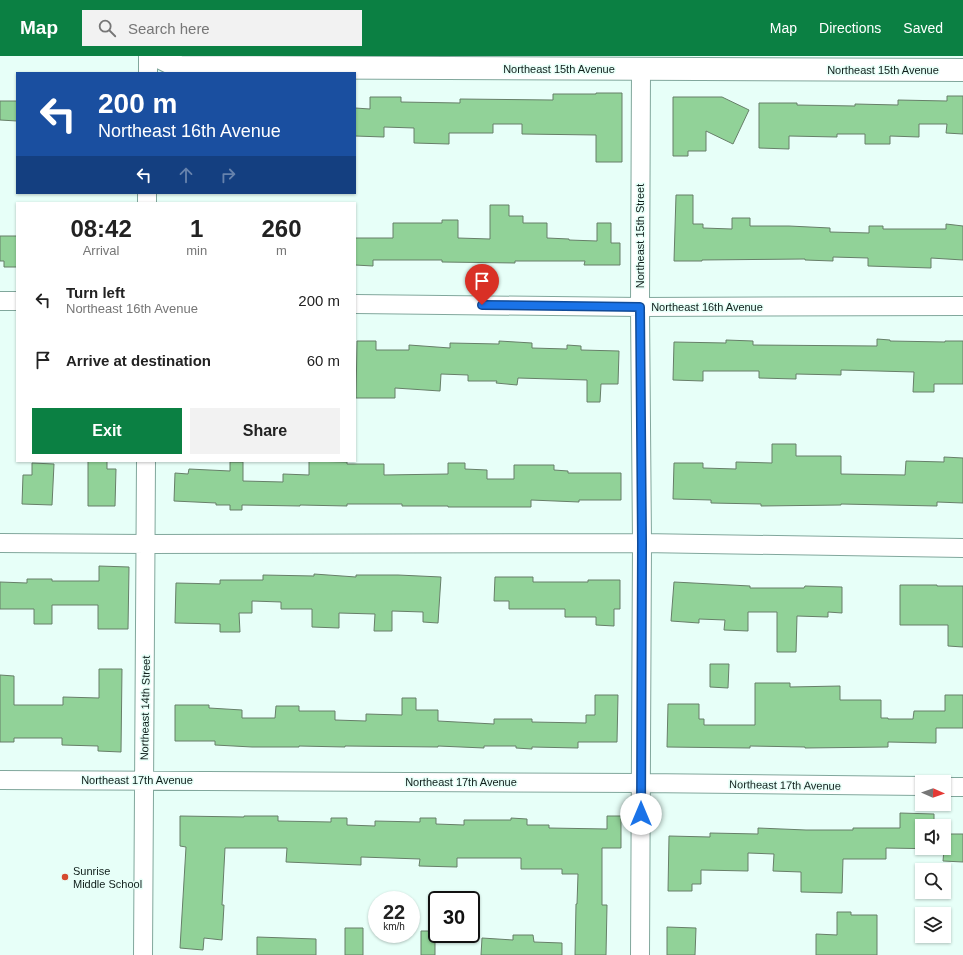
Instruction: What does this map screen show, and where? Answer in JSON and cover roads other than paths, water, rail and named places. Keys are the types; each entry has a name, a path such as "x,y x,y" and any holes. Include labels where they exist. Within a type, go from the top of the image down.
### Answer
{"street":[{"path":"148,56 148,72"},
{"name":"Northeast 15th Avenue","path":"157,56 179,67 641,69 726,63 963,70"},
{"name":"Northeast 15th Street","path":"640,955 642,543 640,307 641,69"},
{"path":"0,301 16,301"},
{"name":"Northeast 16th Avenue","path":"356,304 640,307 963,306"},
{"name":"Northeast 14th Street","path":"143,955 146,462"},
{"path":"0,543 642,543 963,548"},
{"name":"Northeast 17th Avenue","path":"0,780 915,786"},
{"path":"951,787 963,787"}],"place":[{"name":"Sunrise Middle School","path":"65,877"}]}
